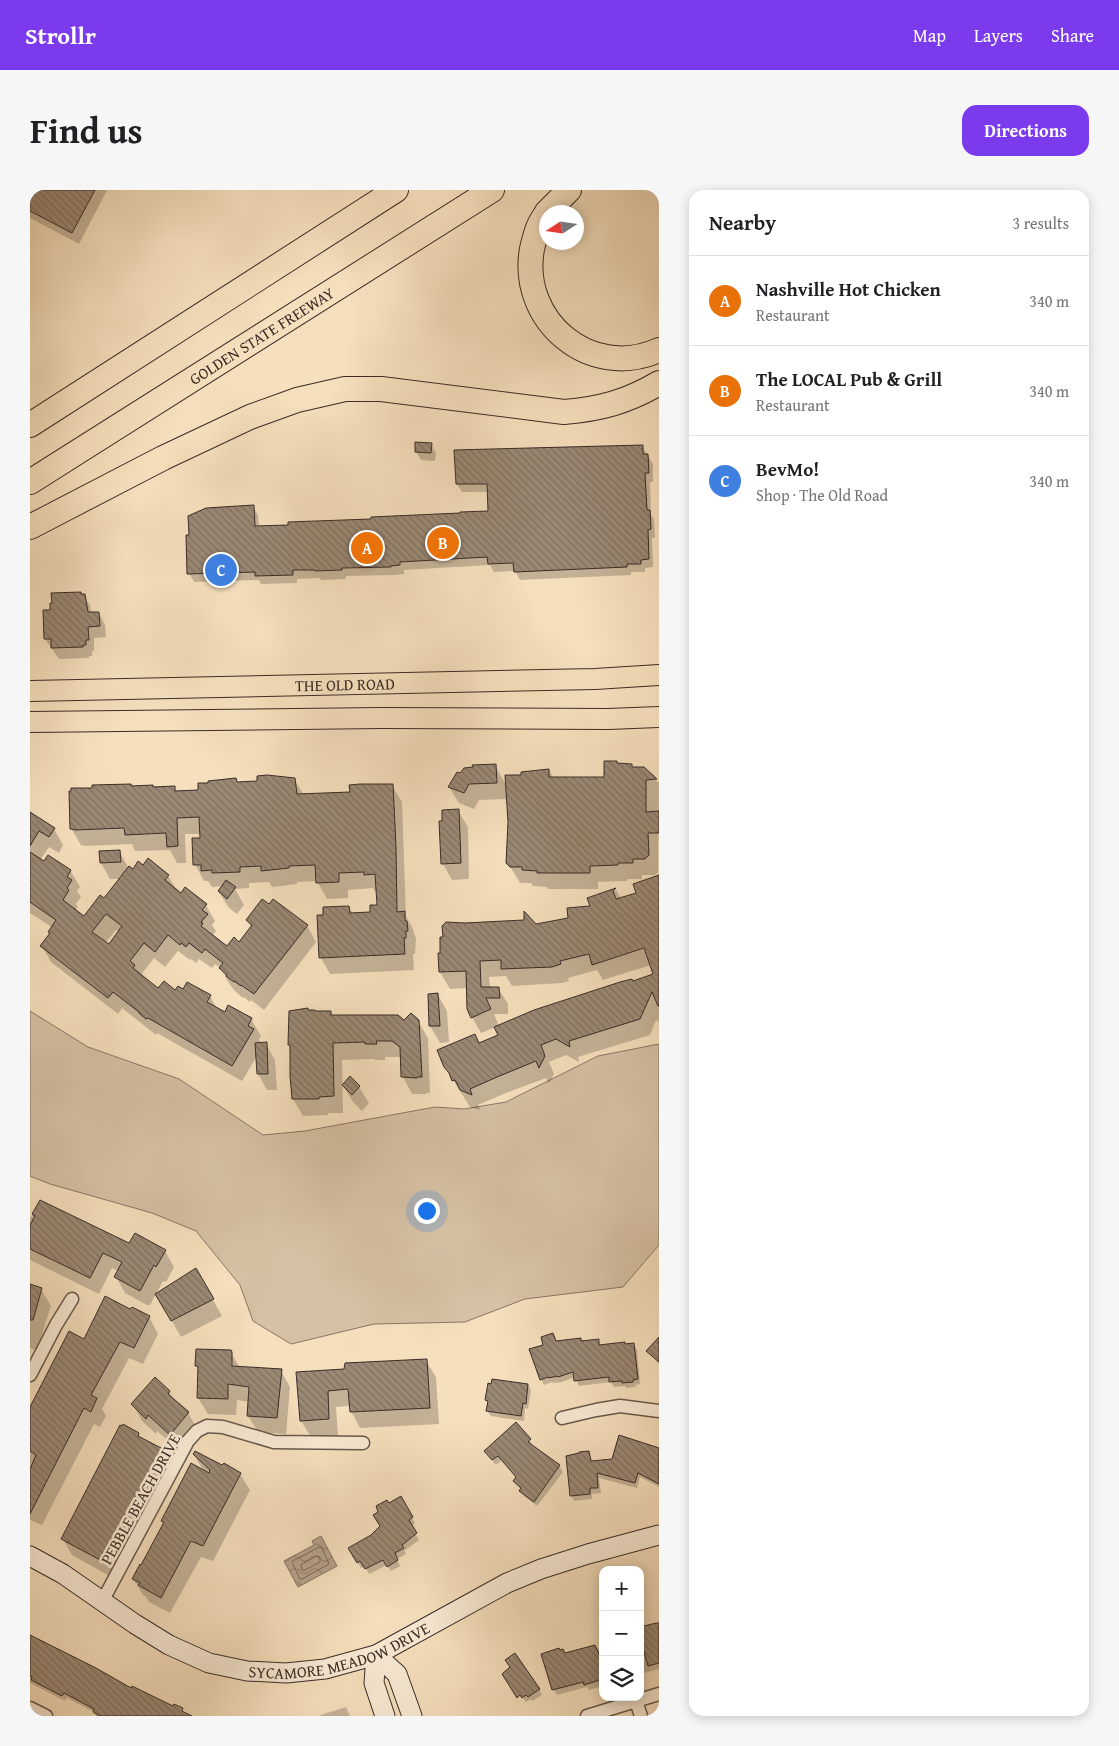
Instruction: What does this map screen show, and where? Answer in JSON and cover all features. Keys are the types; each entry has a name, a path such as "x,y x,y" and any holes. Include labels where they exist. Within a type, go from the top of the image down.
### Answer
{"highway":[{"path":"316,240 380,190"},
{"path":"30,425 396,190"},
{"name":"GOLDEN STATE FREEWAY","path":"30,482 492,190"},
{"path":"555,205 569,190"},
{"path":"539,225 534,238 530,261 530,279 534,297 542,313 552,326 568,340 586,351 602,356 636,357 659,350"},
{"path":"30,526 250,417 297,400 345,390 381,389 564,412 592,410 610,405 634,397 659,383"}],"main road":[{"name":"THE OLD ROAD","path":"30,691 586,680 659,675"},
{"name":"THE OLD ROAD","path":"30,722 380,718 608,719 659,717"}],"street":[{"path":"30,1375 72,1299"},
{"path":"562,1418 620,1406 659,1411"},
{"name":"PEBBLE BEACH DRIVE","path":"103,1600 188,1441 197,1431 207,1426 223,1427 274,1442 364,1443"},
{"name":"SYCAMORE MEADOW DRIVE","path":"30,1556 64,1574 135,1624 170,1645 209,1663 247,1671 286,1673 325,1669 376,1655 507,1583 541,1569 588,1554 659,1535"},
{"path":"376,1655 374,1683 385,1716"},
{"path":"376,1655 397,1674 412,1716"},
{"path":"644,1699 659,1694"},
{"path":"587,1716 636,1701 641,1716"},
{"path":"30,1708 46,1716"}],"shaded area":[{"path":"30,1011 88,1047 179,1079 263,1135 305,1131 435,1107 464,1109 506,1102 598,1056 659,1044 659,1245 623,1287 525,1299 465,1322 374,1324 291,1344 253,1321 240,1285 196,1231 152,1213 50,1184 30,1176"}],"water":[{"path":"321,1536 337,1566 298,1587 284,1561 314,1545 312,1541"}],"building":[{"path":"30,190 95,190 72,233 30,211"},
{"path":"415,442 432,443 431,453 415,452"},
{"path":"643,445 643,454 648,454 649,473 645,473 647,510 650,510 651,529 648,530 649,559 641,560 641,564 627,564 627,567 514,572 513,563 488,564 487,557 400,562 400,565 391,567 342,568 342,570 315,571 293,570 293,575 255,576 255,572 187,574 186,535 189,535 188,516 206,508 254,505 255,526 288,525 288,522 371,519 371,517 488,511 487,484 456,484 454,450"},
{"path":"81,592 81,594 85,594 88,612 99,612 100,626 88,627 89,640 86,640 86,645 83,645 83,647 51,648 51,639 44,639 43,610 50,610 50,603 52,603 51,593"},
{"path":"604,761 617,761 617,763 632,764 632,767 644,767 657,779 646,780 646,812 659,811 659,833 648,833 649,855 645,859 633,859 633,863 590,866 590,873 537,873 537,871 522,870 522,867 510,867 506,863 508,822 505,775 521,775 521,772 549,769 549,777 604,777"},
{"path":"496,764 497,783 469,784 464,793 448,787 457,772 460,773 464,768 473,767 472,765"},
{"path":"267,775 295,778 297,794 350,792 349,785 393,784 397,912 405,911 405,921 407,921 408,931 406,931 406,938 404,938 405,954 319,958 317,915 323,915 323,907 349,906 350,913 370,912 370,905 377,905 375,874 364,875 364,872 339,873 339,882 316,883 315,865 289,866 289,868 261,871 261,866 240,867 240,872 212,873 212,870 201,871 201,865 193,865 192,838 200,838 199,817 177,818 178,846 167,847 166,833 125,835 124,828 70,829 69,791 71,791 71,788 92,788 92,785 131,784 132,786 153,785 153,787 175,786 175,791 198,790 198,783 236,778 237,782 257,781 257,776"},
{"path":"459,809 461,863 441,864 439,821 442,821 442,810"},
{"path":"30,812 55,828 49,837 39,831 30,846"},
{"path":"120,850 121,862 100,863 99,851"},
{"path":"30,852 44,861 48,855 71,870 67,877 72,880 63,900 84,916 100,895 104,898 129,866 133,869 138,861 143,865 148,858 169,875 165,880 181,893 185,887 207,904 202,910 208,914 201,922 203,923 201,926 227,946 234,937 239,942 252,925 246,920 262,899 269,904 273,899 308,925 254,994 226,976 219,968 223,963 205,949 202,953 189,943 186,947 181,943 180,945 168,935 155,952 144,943 130,961 135,965 133,968 158,988 164,981 175,990 178,986 183,989 187,982 211,995 207,1002 225,1012 228,1005 252,1018 248,1026 254,1029 232,1066 148,1018 146,1019 113,992 108,998 40,946 50,933 48,932 56,920 30,902","holes":["106,914 122,926 109,944 92,932"]},
{"path":"659,875 659,1006 652,992 640,1019 569,1041 570,1047 556,1039 541,1045 545,1056 539,1068 536,1061 470,1089 472,1095 460,1090 455,1080 452,1081 437,1050 475,1034 479,1043 498,1035 494,1027 534,1010 620,982 632,979 633,981 653,974 644,948 592,965 589,954 560,961 561,964 552,967 501,969 501,960 480,961 481,987 499,987 500,998 486,998 491,1009 471,1018 467,1009 466,971 439,972 438,953 440,953 440,937 443,937 442,926 446,922 524,920 524,911 536,924 568,918 567,908 590,906 587,898 616,888 613,891 616,899 636,893 633,884"},
{"path":"226,880 236,887 227,899 218,891"},
{"path":"438,993 440,1026 429,1026 428,994"},
{"path":"308,1008 308,1010 315,1011 331,1011 331,1015 398,1015 404,1020 411,1013 419,1020 422,1077 401,1077 400,1047 392,1041 376,1041 377,1044 365,1044 365,1042 333,1043 334,1096 319,1097 319,1099 292,1099 290,1045 288,1045 289,1011"},
{"path":"267,1042 268,1074 257,1074 255,1043"},
{"path":"350,1076 360,1086 352,1095 342,1085"},
{"path":"40,1200 129,1243 135,1233 166,1250 156,1267 154,1265 140,1291 114,1277 122,1262 103,1253 90,1278 30,1249 30,1225 35,1216 32,1214"},
{"path":"196,1268 214,1299 171,1321 155,1294"},
{"path":"30,1284 42,1288 33,1320 30,1320"},
{"path":"105,1296 130,1309 132,1307 150,1316 134,1348 120,1342 91,1395 97,1398 91,1412 84,1408 30,1514 30,1469 36,1455 30,1451 30,1407 69,1331 84,1339"},
{"path":"553,1333 556,1341 581,1338 581,1341 599,1339 599,1345 625,1342 625,1344 634,1343 638,1379 633,1380 633,1382 622,1383 622,1381 609,1382 609,1377 574,1381 573,1372 540,1380 529,1349 543,1345 541,1337"},
{"path":"659,1337 659,1362 646,1351"},
{"path":"196,1349 231,1350 232,1366 282,1369 277,1418 247,1416 249,1387 228,1384 228,1399 197,1398 198,1366 195,1366"},
{"path":"427,1359 430,1408 350,1412 348,1389 328,1391 329,1419 300,1421 296,1372 344,1369 345,1363"},
{"path":"155,1377 170,1391 168,1394 189,1412 170,1435 148,1415 146,1419 131,1404"},
{"path":"492,1379 528,1384 526,1404 523,1403 521,1416 486,1411 488,1401 485,1400 488,1383 491,1384"},
{"path":"516,1422 531,1439 528,1442 560,1465 534,1502 519,1491 521,1488 513,1481 516,1477 498,1456 492,1460 484,1451"},
{"path":"123,1424 139,1433 138,1436 163,1449 104,1562 61,1539 120,1425 122,1426"},
{"path":"619,1435 659,1448 659,1484 638,1473 635,1483 597,1473 598,1488 590,1488 590,1494 570,1496 566,1456 589,1451 591,1461 612,1459"},
{"path":"195,1451 222,1465 224,1463 241,1473 203,1546 191,1541 161,1598 138,1585 140,1583 132,1579 164,1522 161,1521 191,1463 209,1473 210,1470 193,1454"},
{"path":"401,1496 413,1517 409,1520 417,1533 402,1545 404,1548 395,1553 398,1560 387,1567 383,1560 365,1569 360,1561 357,1563 348,1548 371,1535 380,1526 373,1515 378,1512 376,1506 387,1500 389,1503"},
{"path":"659,1623 659,1663 648,1666 644,1652 644,1626"},
{"path":"30,1635 131,1688 132,1686 173,1706 174,1704 183,1708 182,1711 192,1716 100,1716 93,1712 94,1709 64,1693 62,1696 31,1680"},
{"path":"595,1645 599,1654 599,1680 584,1685 583,1682 552,1690 541,1654 559,1648 560,1650 563,1649 565,1653"},
{"path":"515,1653 540,1689 528,1697 526,1695 522,1698 520,1695 517,1698 502,1674 510,1667 505,1660"}],"place":[{"name":"The LOCAL Pub & Grill","path":"443,543"},
{"name":"Nashville Hot Chicken","path":"367,548"},
{"name":"BevMo!","path":"221,570"}]}
